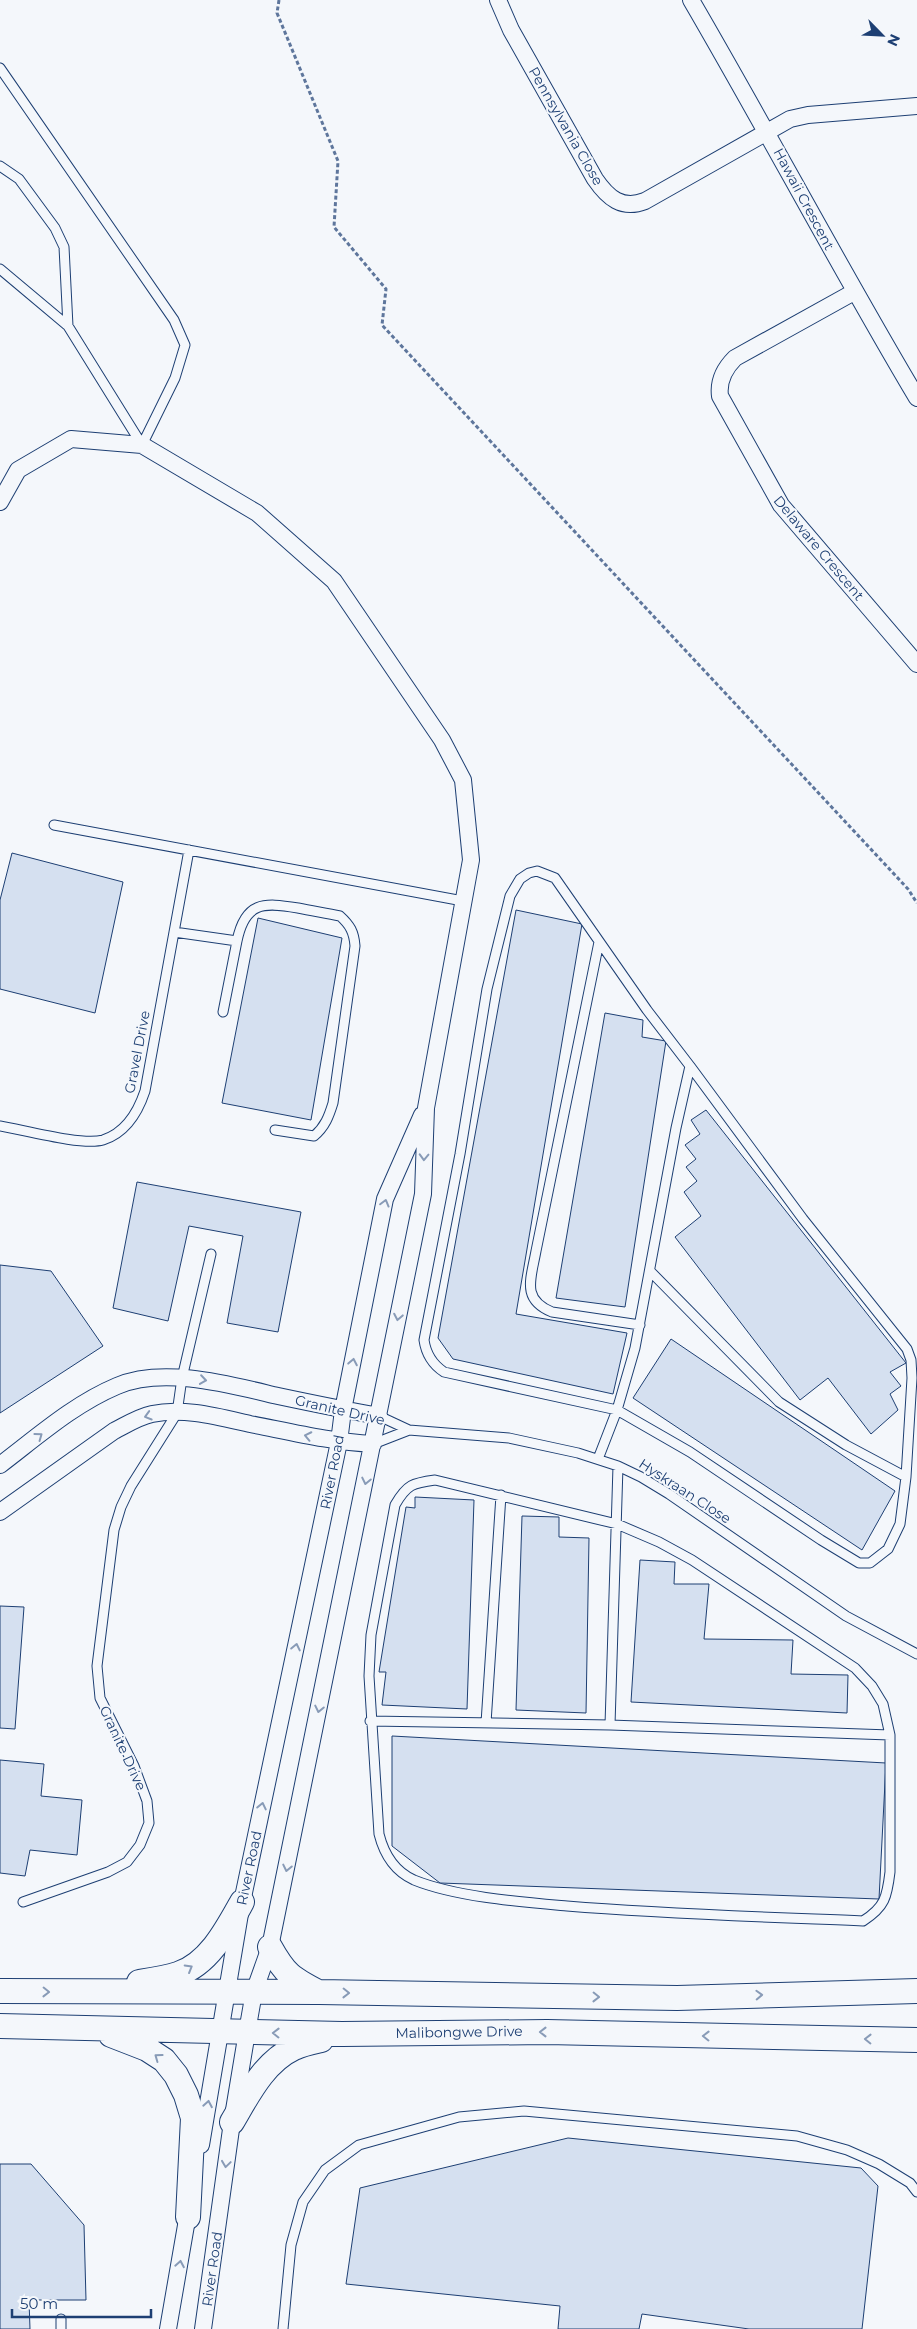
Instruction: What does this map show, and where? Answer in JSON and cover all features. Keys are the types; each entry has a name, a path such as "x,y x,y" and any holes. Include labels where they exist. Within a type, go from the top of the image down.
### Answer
{"main road":[{"path":"91,1993 179,1974 193,1966 206,1956 227,1929 242,1902"},
{"path":"270,1947 282,1969 295,1980 319,1992"},
{"path":"0,1991 91,1993 319,1992 677,1998 917,1991"},
{"name":"Malibongwe Drive","path":"0,2026 342,2034 547,2032 917,2040"},
{"path":"94,2028 147,2049 164,2060 176,2075 186,2095 193,2118 188,2217"},
{"path":"232,2122 254,2086 276,2060 294,2048 342,2034"}],"street":[{"name":"Pennsylvania Close","path":"498,0 511,30 595,179 609,198 629,205 645,201 790,119 803,116 917,106"},
{"name":"Hawaii Crescent","path":"691,0 768,133 854,292 917,398"},
{"name":"Delaware Crescent","path":"854,292 735,358 728,365 721,380 720,396 769,487 781,505 917,664"},
{"path":"0,502 18,470 71,439 142,445 257,514 334,581 442,740 463,780 471,860 426,1108"},
{"name":"River Road","path":"168,2329 222,2032 242,1902 339,1442 343,1410 385,1199 426,1108"},
{"name":"River Road","path":"204,2329 232,2122 254,1992 270,1947 423,1194 426,1108"},
{"name":"Granite Drive","path":"0,1465 76,1409 117,1386 139,1380 182,1378 214,1382 379,1416"},
{"name":"Granite Drive","path":"0,1510 114,1431 134,1420 153,1414 211,1415 339,1442 373,1444"}],"lane":[{"path":"0,68 174,320 185,345 175,378 142,445"},
{"path":"0,166 19,179 55,228 64,247 68,326"},
{"path":"0,269 68,326 142,445"},
{"path":"54,825 463,901"},
{"name":"Gravel Drive","path":"0,1126 81,1141 102,1140 116,1133 134,1116 145,1091 189,850"},
{"path":"537,870 555,878 647,1010 690,1066 802,1219 907,1349 911,1360 912,1378 906,1477 900,1524 894,1540 880,1558 870,1563 859,1563 821,1540 690,1452 617,1410 444,1372 429,1358 425,1350 424,1340 460,1154 488,989 510,896 520,880 537,870"},
{"path":"223,1012 240,928 247,916 259,906 272,903 340,916 349,923 354,933 354,956 328,1120 314,1136 275,1130"},
{"path":"174,932 237,941"},
{"path":"600,942 536,1251 531,1294 534,1301 540,1307 552,1312 640,1325"},
{"path":"598,1459 617,1410 635,1348 676,1128 690,1066"},
{"name":"Granite Drive","path":"23,1902 108,1872 127,1862 140,1845 149,1823 147,1801 134,1766 100,1698 98,1666 114,1530 121,1507 131,1486 177,1413 182,1378 211,1254"},
{"path":"650,1271 779,1402 846,1445 906,1477"},
{"name":"Granite Drive","path":"379,1416 410,1430"},
{"name":"Granite Drive","path":"373,1444 410,1430"},
{"name":"Hyskraan Close","path":"410,1430 509,1438 598,1459 618,1466 642,1477 669,1494 846,1616 917,1654"},
{"path":"610,1725 618,1466"},
{"path":"435,1480 501,1495 617,1524 692,1560 855,1668 872,1686 882,1704 890,1735 888,1893 878,1911 863,1921 628,1911 534,1903 461,1892 413,1879 395,1866 384,1852 379,1834 370,1721 369,1676 371,1636 395,1505 403,1491 415,1482 435,1480"},
{"path":"486,1724 501,1495"},
{"path":"370,1721 610,1725 890,1735"},
{"path":"283,2329 291,2245 303,2202 325,2170 358,2146 459,2117 524,2111 797,2136 847,2150 879,2164 910,2183 917,2192"},
{"path":"61,2319 61,2329"}],"path":[{"path":"279,0 277,13 338,161 334,227 386,289 382,325 908,889 917,903"}],"building":[{"path":"12,853 123,882 95,1013 0,989 0,900"},
{"path":"516,910 582,924 516,1314 627,1333 613,1394 453,1359 438,1338"},
{"path":"258,918 342,938 311,1120 222,1103"},
{"path":"605,1013 643,1020 642,1037 666,1041 625,1307 556,1298"},
{"path":"706,1110 906,1363 890,1372 901,1386 890,1394 898,1410 871,1434 828,1378 800,1400 675,1237 701,1216 684,1192 697,1181 686,1167 696,1159 685,1145 700,1134 691,1120"},
{"path":"137,1182 301,1212 278,1332 227,1323 243,1236 189,1226 168,1321 113,1308"},
{"path":"0,1265 51,1271 103,1346 0,1413"},
{"path":"671,1339 895,1491 862,1550 633,1398"},
{"path":"415,1497 474,1500 467,1709 382,1705 386,1672 379,1672 406,1507 415,1508"},
{"path":"522,1516 559,1517 559,1537 589,1538 586,1713 516,1710"},
{"path":"640,1560 675,1562 674,1584 709,1584 704,1639 793,1640 791,1674 848,1675 847,1713 631,1702"},
{"path":"0,1606 24,1607 15,1729 0,1728"},
{"path":"392,1736 886,1763 879,1899 440,1883 392,1846"},
{"path":"0,1760 44,1764 41,1796 82,1800 77,1855 30,1850 25,1876 0,1873"},
{"path":"568,2138 861,2168 878,2186 862,2329 749,2329 642,2314 639,2329 558,2329 560,2306 346,2284 360,2188"},
{"path":"0,2164 31,2164 84,2225 86,2300 29,2300 30,2329 0,2329"}]}
